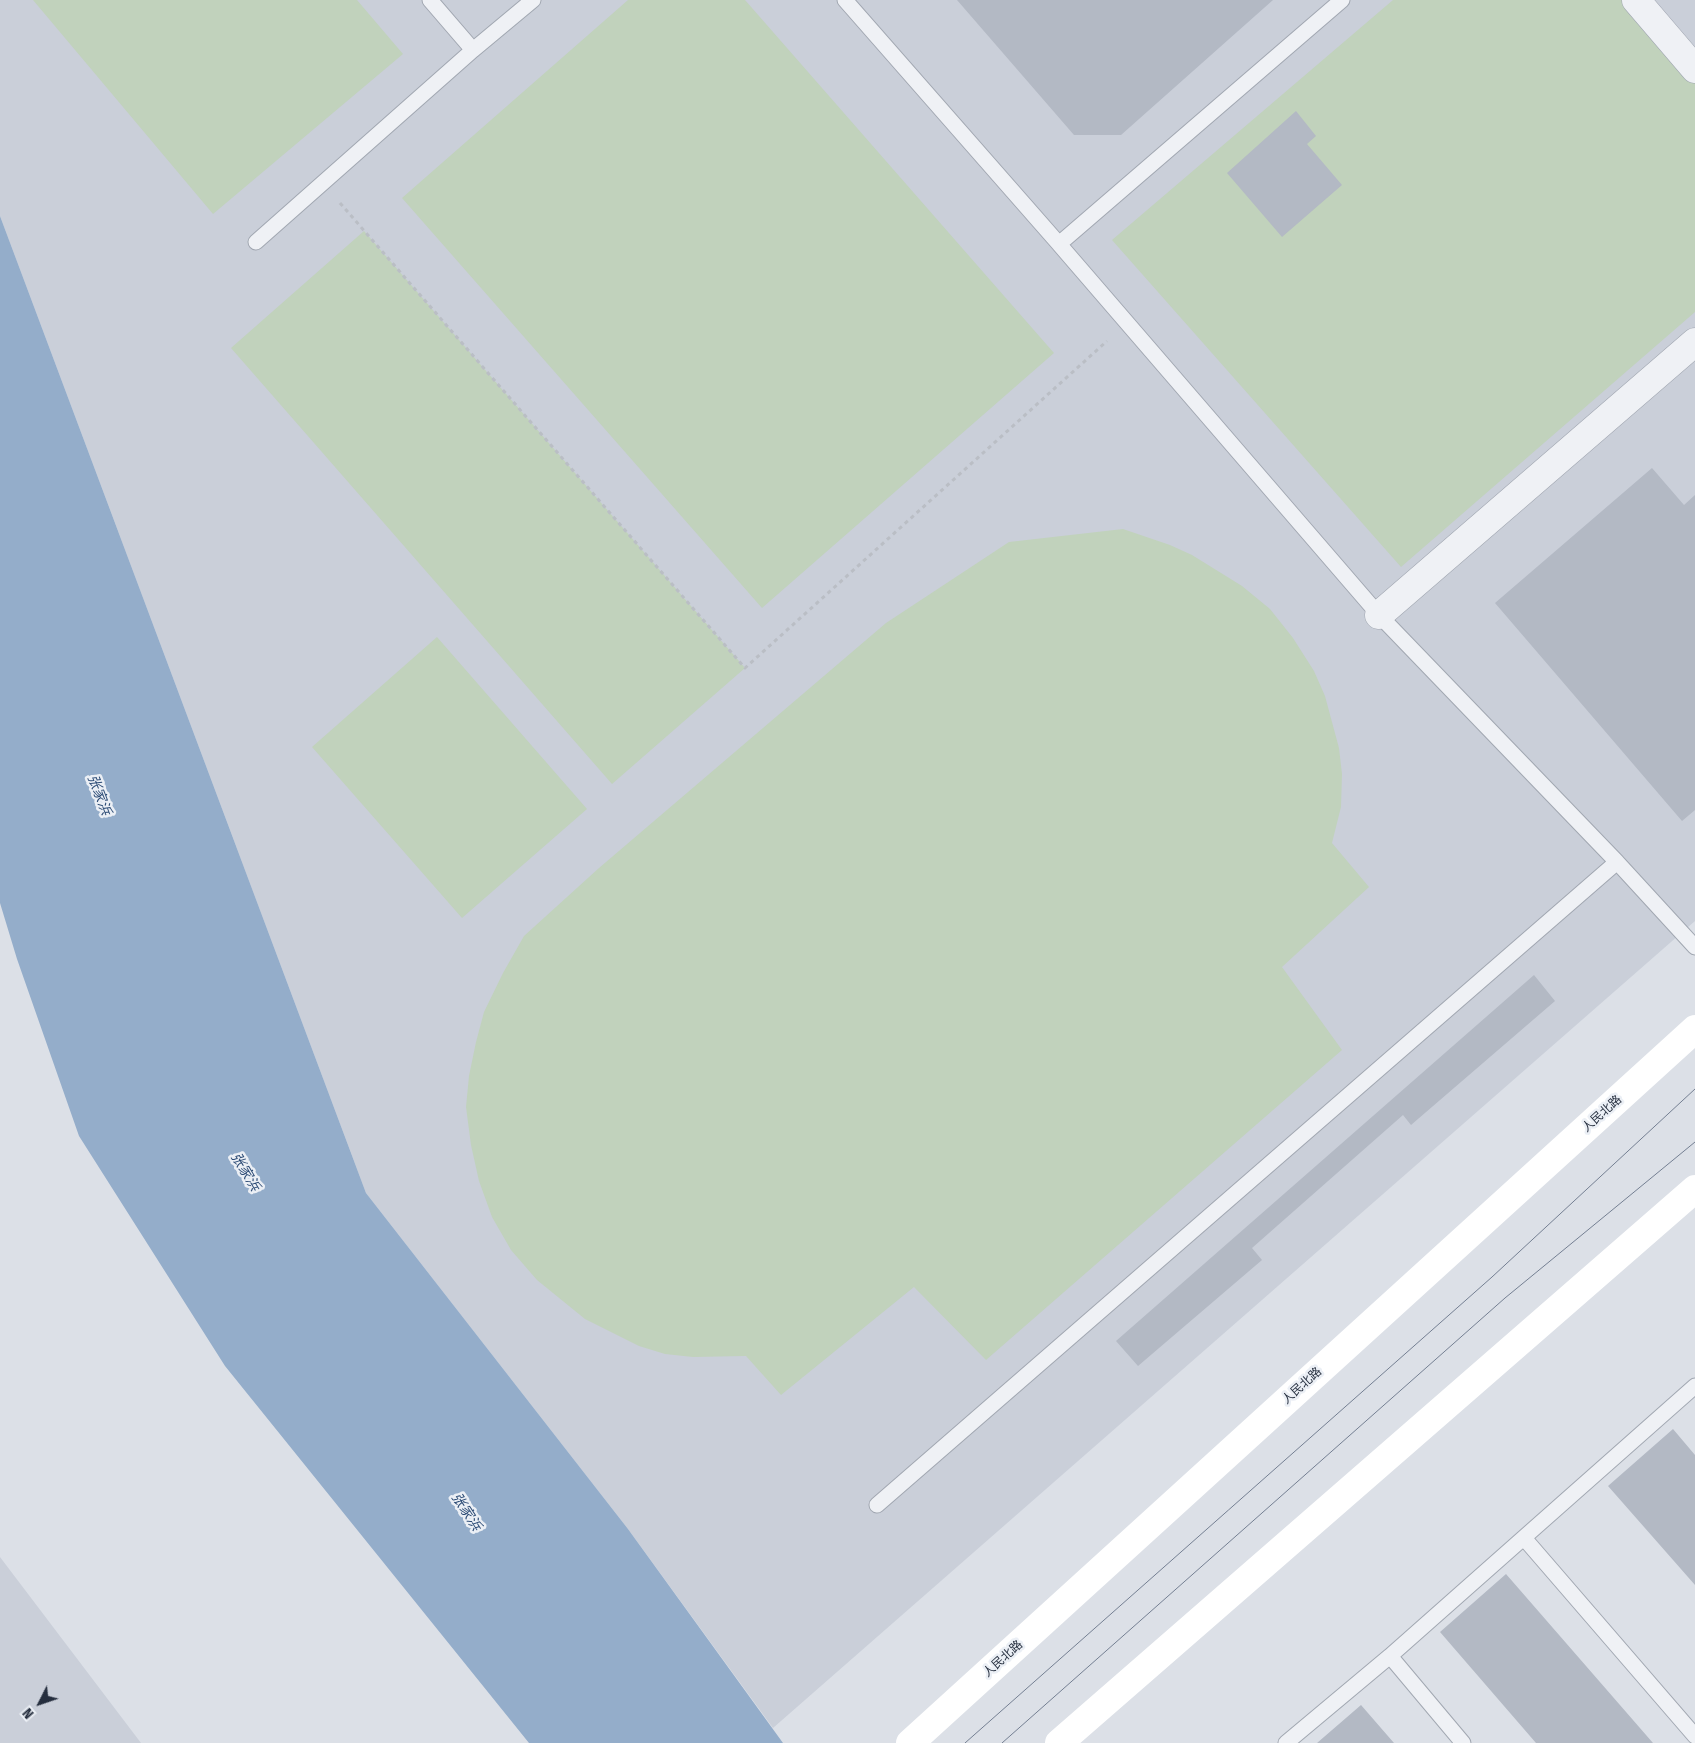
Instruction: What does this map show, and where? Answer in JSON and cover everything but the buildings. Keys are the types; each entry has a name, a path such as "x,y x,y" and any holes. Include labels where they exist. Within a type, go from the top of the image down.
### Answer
{"main road":[{"name":"人民北路","path":"910,1743 1695,1029"},
{"path":"1059,1743 1695,1189"}],"street":[{"path":"1636,0 1695,69"},
{"path":"1378,614 1695,342"}],"lane":[{"path":"430,0 473,50"},
{"path":"256,242 324,184 473,50 533,0"},
{"path":"845,0 1128,322 1378,614 1617,862 1695,947"},
{"path":"1059,244 1342,0"},
{"path":"877,1505 1617,862"},
{"path":"1286,1743 1390,1656 1695,1386"},
{"path":"1524,1538 1695,1736"},
{"path":"1390,1656 1463,1743"}],"path":[{"path":"324,184 745,668 1128,322"}],"shaded area":[{"path":"0,0 1695,0 1695,921 773,1728 628,1529 366,1193 0,216"},
{"path":"0,1557 141,1743 0,1743"}],"green space":[{"path":"33,0 357,0 403,54 213,214"},
{"path":"628,0 745,0 1054,353 762,608 402,198"},
{"path":"1393,0 1624,0 1695,83 1695,312 1401,567 1112,240"},
{"path":"364,231 745,668 612,784 231,348"},
{"path":"1123,529 1170,545 1192,555 1242,586 1270,609 1293,638 1314,671 1325,696 1339,748 1342,774 1341,807 1332,843 1369,887 1282,967 1342,1050 986,1360 914,1287 781,1395 746,1356 693,1357 665,1354 639,1346 585,1319 537,1280 511,1250 492,1217 479,1181 471,1145 466,1107 469,1076 476,1042 484,1012 524,936 599,868 886,623 1009,542"},
{"path":"437,637 587,809 462,918 312,747"}],"water":[{"name":"张家浜","path":"0,216 366,1193 628,1529 783,1743 529,1743 225,1366 79,1136 17,959 0,903"}],"tram line":[{"path":"965,1743 1492,1277 1695,1089"},
{"path":"1002,1743 1505,1298 1695,1142"}]}
